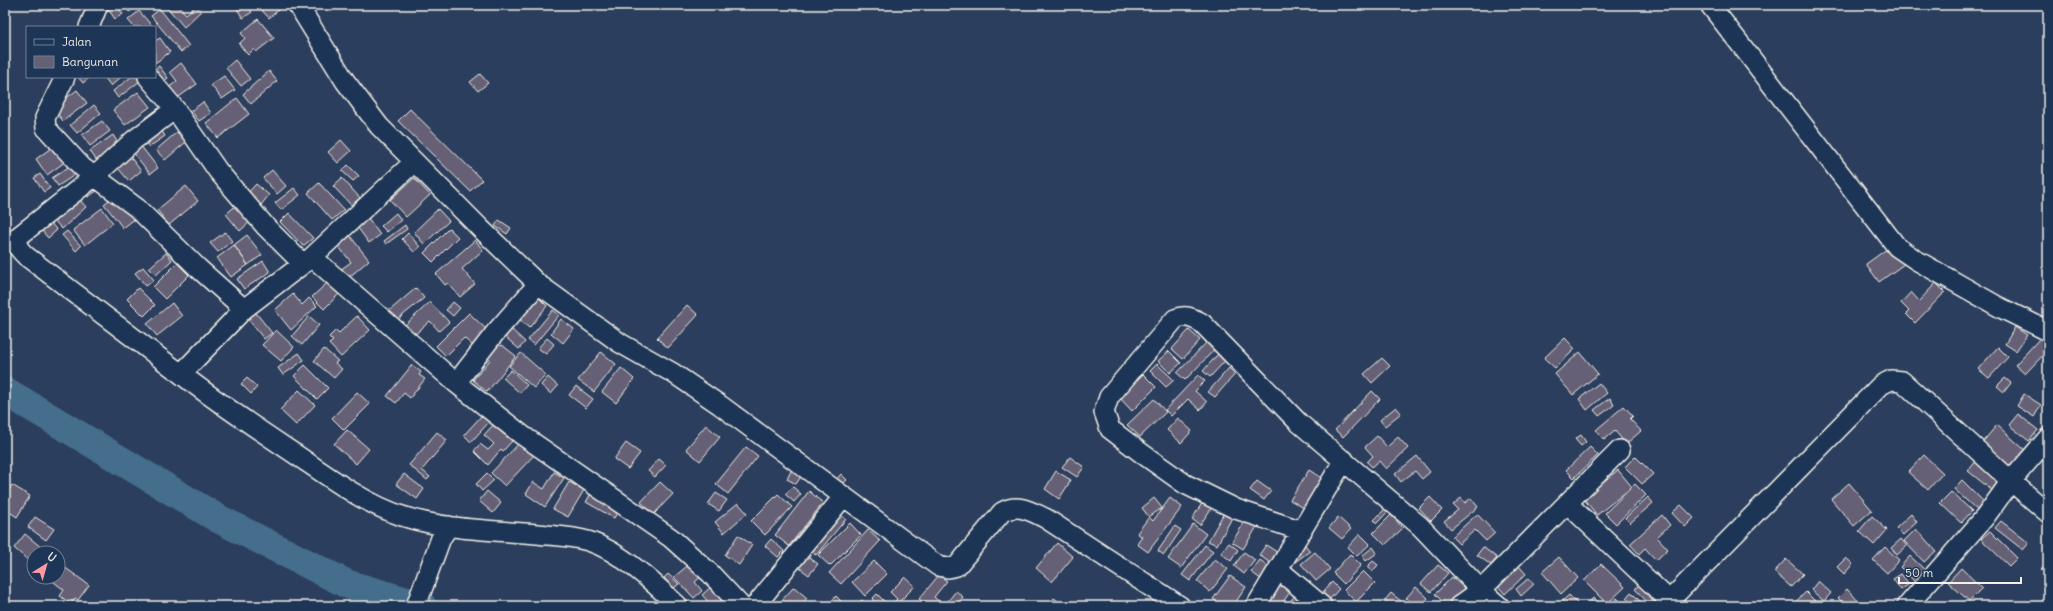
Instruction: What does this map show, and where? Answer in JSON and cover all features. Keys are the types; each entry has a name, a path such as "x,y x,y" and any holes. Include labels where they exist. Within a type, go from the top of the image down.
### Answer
{"street":[{"path":"298,5 346,81 380,126 414,162 538,284 620,343 673,373 720,405 938,566 948,568 957,566 1002,512 1010,508 1026,508 1044,518 1180,606"},
{"path":"1710,5 1897,247 1916,260 1992,303 2048,331"},
{"path":"65,78 45,118 45,125 82,167 137,208 198,268 244,309"},
{"path":"149,78 175,109 218,171 266,227 456,383 522,435 670,538 710,573 741,606"},
{"path":"175,109 134,140 95,176 19,236 16,243 18,248 210,397 370,503 445,532 565,537 587,541 612,552 678,606"},
{"path":"181,374 244,309 308,261 414,162"},
{"path":"456,383 538,284"},
{"path":"1302,531 1236,509 1185,484 1140,452 1110,428 1104,412 1109,397 1175,319 1183,315 1191,317 1202,323 1298,422 1420,526 1481,590 1499,606"},
{"path":"1568,504 1669,604 1881,385 1891,380 1902,381 2048,513"},
{"path":"1907,606 1985,518 2011,481 2048,438"},
{"path":"1459,606 1481,590 1620,450"},
{"path":"1256,606 1344,460"},
{"path":"755,606 843,497"},
{"path":"416,606 445,532"},
{"path":"1279,570 1322,606"}],"building":[{"path":"113,5 116,5 123,14 115,19 108,9"},
{"path":"125,5 136,5 137,7 129,12"},
{"path":"165,5 178,5 186,14 196,6 201,11 184,27"},
{"path":"243,5 247,5 252,12 243,18 237,9"},
{"path":"257,5 283,5 283,6 269,18"},
{"path":"160,9 189,46 181,52 151,16"},
{"path":"139,11 152,26 133,26 128,20"},
{"path":"258,19 274,38 256,52 254,49 248,55 239,44 245,38 241,33"},
{"path":"160,38 170,52 156,62 156,40"},
{"path":"235,60 250,79 241,86 226,68"},
{"path":"181,63 197,84 176,99 167,89 177,81 170,72"},
{"path":"159,66 168,78 163,82 156,72 156,68"},
{"path":"269,71 277,81 251,104 243,94"},
{"path":"480,74 488,83 478,91 470,82"},
{"path":"224,76 235,90 222,99 211,85"},
{"path":"79,78 89,78 83,83"},
{"path":"105,78 120,78 111,86"},
{"path":"130,78 138,78 140,81 118,98 113,91"},
{"path":"77,90 87,103 63,121 53,108"},
{"path":"138,92 150,107 125,125 113,110"},
{"path":"237,98 249,114 218,138 206,123"},
{"path":"203,102 211,113 199,121 191,111"},
{"path":"94,105 101,113 77,133 70,125"},
{"path":"410,109 482,180 470,191 398,121"},
{"path":"102,121 110,131 90,146 82,135"},
{"path":"159,127 165,136 149,147 143,139"},
{"path":"177,132 186,142 165,160 156,150"},
{"path":"113,135 119,145 97,161 90,151"},
{"path":"341,140 351,151 338,163 328,152"},
{"path":"137,141 158,168 150,174 129,147"},
{"path":"58,143 69,159 47,175 36,159"},
{"path":"125,150 141,171 129,181 112,161"},
{"path":"348,165 359,176 353,181 342,171"},
{"path":"70,166 76,174 58,186 52,178"},
{"path":"272,170 286,186 277,194 263,178"},
{"path":"40,174 50,188 44,192 34,178"},
{"path":"342,178 360,198 351,205 333,186"},
{"path":"414,178 430,195 406,217 390,200"},
{"path":"95,180 101,188 88,197 83,190"},
{"path":"319,183 344,210 332,220 308,193"},
{"path":"256,184 269,195 261,205 247,194"},
{"path":"186,186 198,201 169,225 157,210"},
{"path":"294,188 300,195 281,210 275,203"},
{"path":"74,193 86,207 62,229 49,215"},
{"path":"117,194 136,218 123,228 104,204"},
{"path":"239,203 253,219 240,231 226,214"},
{"path":"102,208 113,223 85,245 73,230"},
{"path":"438,209 449,221 424,244 414,232"},
{"path":"289,213 313,238 303,246 280,222"},
{"path":"396,213 401,220 387,232 381,226"},
{"path":"366,215 380,235 369,243 355,224"},
{"path":"46,218 57,230 48,238 38,226"},
{"path":"499,220 511,228 507,234 495,226"},
{"path":"405,225 407,229 386,244 384,241"},
{"path":"449,228 458,237 433,262 424,253"},
{"path":"67,231 81,246 76,251 62,235"},
{"path":"225,232 232,241 218,252 210,243"},
{"path":"347,232 369,260 347,279 340,270 351,262 335,242"},
{"path":"408,233 420,247 414,252 402,239"},
{"path":"247,235 262,255 248,265 234,245"},
{"path":"475,240 483,250 462,269 475,284 460,297 448,283 445,285 436,274"},
{"path":"234,245 248,265 231,277 217,258"},
{"path":"1891,246 1904,264 1879,282 1866,264"},
{"path":"166,253 172,260 156,275 149,268"},
{"path":"263,261 270,272 244,289 237,279"},
{"path":"177,263 189,275 165,299 153,287"},
{"path":"143,267 154,280 146,286 135,273"},
{"path":"328,282 339,294 324,309 312,297"},
{"path":"1936,283 1945,292 1915,323 1906,314 1909,311 1901,303 1911,292 1919,301"},
{"path":"138,288 155,305 144,316 127,299"},
{"path":"416,288 424,298 397,320 389,311"},
{"path":"293,294 302,305 309,298 317,306 291,330 275,310"},
{"path":"539,298 547,306 529,328 520,320"},
{"path":"430,302 449,322 439,331 430,321 412,337 403,327"},
{"path":"453,302 460,308 453,316 446,310"},
{"path":"172,303 182,316 157,336 147,324"},
{"path":"687,305 698,315 668,348 657,338"},
{"path":"553,310 559,315 534,345 528,340"},
{"path":"256,313 272,333 264,339 248,319"},
{"path":"469,313 488,331 473,346 464,338 446,356 436,346"},
{"path":"309,316 319,325 302,345 292,336"},
{"path":"357,316 370,330 341,357 329,344 333,341 329,337 336,330 339,333"},
{"path":"561,319 574,329 563,343 551,333"},
{"path":"2015,327 2027,335 2016,351 2005,344"},
{"path":"510,328 525,342 519,349 503,335"},
{"path":"276,330 294,347 281,361 262,345"},
{"path":"1189,330 1200,340 1183,359 1172,349"},
{"path":"2042,336 2048,341 2048,350 2025,374 2015,365"},
{"path":"547,338 554,344 546,354 538,348"},
{"path":"1565,338 1575,349 1555,368 1544,358"},
{"path":"495,341 516,356 487,392 473,380 490,360 484,355"},
{"path":"1208,341 1216,348 1185,380 1177,373"},
{"path":"1998,347 2008,357 1989,378 1978,369"},
{"path":"324,349 338,361 335,363 342,369 334,378 314,361"},
{"path":"1169,351 1181,363 1170,373 1158,361"},
{"path":"601,352 616,364 594,392 578,380"},
{"path":"1580,352 1598,374 1573,395 1555,374"},
{"path":"299,353 304,360 283,375 278,368"},
{"path":"521,353 546,375 534,388 509,366"},
{"path":"1218,354 1225,361 1210,377 1203,371"},
{"path":"1382,358 1390,366 1372,383 1364,374"},
{"path":"1157,364 1174,380 1166,387 1150,371"},
{"path":"305,365 328,388 317,399 294,376"},
{"path":"412,365 421,372 419,375 425,379 410,398 404,393 396,403 387,396"},
{"path":"621,368 634,379 616,403 602,392"},
{"path":"1229,368 1235,374 1215,397 1208,392"},
{"path":"511,370 527,385 520,393 503,378"},
{"path":"1143,374 1156,387 1132,411 1119,397"},
{"path":"1198,375 1205,381 1195,391 1207,402 1200,410 1188,399 1171,416 1165,410"},
{"path":"548,377 558,386 551,394 541,385"},
{"path":"247,378 257,387 251,394 241,384"},
{"path":"2005,378 2011,383 2004,392 1997,386"},
{"path":"1599,383 1607,393 1587,410 1579,399"},
{"path":"576,386 593,399 586,408 569,395"},
{"path":"299,390 315,405 296,425 280,410"},
{"path":"1372,391 1380,399 1343,437 1335,430"},
{"path":"357,392 370,404 344,430 332,418"},
{"path":"2024,394 2041,405 2034,417 2017,406"},
{"path":"1610,398 1614,405 1599,416 1594,410"},
{"path":"1154,399 1166,412 1140,437 1127,425"},
{"path":"1624,406 1633,416 1630,419 1641,431 1626,444 1615,431 1604,440 1596,430"},
{"path":"1396,407 1401,413 1385,426 1380,420"},
{"path":"483,414 490,421 471,442 464,435"},
{"path":"2018,414 2038,430 2029,441 2009,425"},
{"path":"1178,418 1192,431 1181,443 1167,430"},
{"path":"493,425 512,441 503,451 501,449 488,465 474,451 480,444 488,450 494,444 484,435"},
{"path":"706,425 720,437 700,461 686,449"},
{"path":"1997,425 2027,452 2010,471 1980,445"},
{"path":"347,430 369,449 356,464 334,444"},
{"path":"437,432 447,440 422,470 430,477 427,480 409,465"},
{"path":"1581,435 1586,442 1581,446 1575,439"},
{"path":"1377,436 1387,447 1398,437 1408,448 1386,469 1379,461 1372,467 1367,462 1373,456 1365,447"},
{"path":"522,440 536,453 505,486 491,473"},
{"path":"626,443 640,453 628,469 614,459"},
{"path":"746,447 758,456 728,494 716,484"},
{"path":"1590,447 1598,455 1574,478 1566,470"},
{"path":"1924,455 1943,473 1928,490 1908,472"},
{"path":"1417,456 1430,472 1422,479 1415,471 1401,482 1395,474"},
{"path":"1635,456 1653,474 1642,484 1625,467"},
{"path":"1070,457 1084,467 1077,477 1062,467"},
{"path":"659,459 666,465 655,477 648,471"},
{"path":"1978,459 2002,479 1993,491 1968,471"},
{"path":"792,469 802,475 796,484 787,479"},
{"path":"1309,470 1323,479 1304,508 1290,500"},
{"path":"1618,470 1632,487 1597,515 1583,498"},
{"path":"1056,471 1071,480 1059,499 1045,489"},
{"path":"554,472 564,478 545,507 526,494 533,482 544,489"},
{"path":"487,473 494,480 482,491 476,484"},
{"path":"404,474 424,489 417,499 396,484"},
{"path":"841,474 847,480 841,486 836,480"},
{"path":"1962,480 1985,503 1978,511 1954,489"},
{"path":"1257,481 1271,491 1264,500 1250,490"},
{"path":"569,482 584,490 568,517 553,509"},
{"path":"660,482 673,494 654,514 641,502"},
{"path":"1849,483 1872,510 1854,526 1831,499"},
{"path":"1635,484 1646,495 1616,524 1605,513"},
{"path":"12,485 30,496 17,517 5,509 5,496"},
{"path":"793,487 801,494 794,502 785,494"},
{"path":"487,491 501,503 493,513 479,501"},
{"path":"809,491 823,503 789,546 775,535"},
{"path":"592,492 620,508 614,518 586,502"},
{"path":"1951,492 1972,511 1961,523 1940,503"},
{"path":"716,493 727,500 719,511 708,504"},
{"path":"778,494 792,507 765,535 751,521"},
{"path":"1206,497 1215,503 1200,525 1192,519"},
{"path":"1430,497 1442,510 1431,521 1419,508"},
{"path":"1648,497 1653,503 1630,523 1625,518"},
{"path":"1154,498 1162,508 1149,517 1142,508"},
{"path":"1170,498 1182,507 1148,552 1137,544 1142,537 1137,533 1149,517 1153,521"},
{"path":"1461,498 1465,503 1471,498 1478,507 1451,529 1444,521 1458,510 1453,505"},
{"path":"738,503 747,513 724,533 715,522"},
{"path":"1681,505 1694,518 1685,527 1672,513"},
{"path":"1388,506 1390,509 1377,523 1374,520"},
{"path":"834,510 846,519 816,555 805,545"},
{"path":"1225,511 1233,516 1217,545 1208,541"},
{"path":"1911,514 1917,522 1903,535 1896,528"},
{"path":"1249,515 1260,522 1243,549 1232,542"},
{"path":"1391,515 1403,528 1385,545 1373,533"},
{"path":"1476,515 1478,515 1495,533 1486,541 1475,530 1459,544 1452,537"},
{"path":"1662,515 1670,525 1657,537 1668,549 1656,560 1645,548 1639,554 1630,544"},
{"path":"1872,516 1887,530 1874,545 1859,531"},
{"path":"35,517 54,529 46,540 28,527"},
{"path":"1338,517 1351,529 1342,539 1329,528"},
{"path":"2001,521 2029,543 2023,550 1995,528"},
{"path":"850,523 861,535 830,566 818,555"},
{"path":"1193,524 1206,534 1181,568 1168,559"},
{"path":"1175,526 1181,530 1164,555 1158,551"},
{"path":"1916,529 1936,551 1924,562 1904,541"},
{"path":"868,530 880,541 841,584 829,573"},
{"path":"1990,531 2017,558 2009,566 1981,539"},
{"path":"25,534 38,545 26,545 26,558 14,548"},
{"path":"1360,534 1370,544 1357,556 1348,547"},
{"path":"738,535 752,545 739,565 725,555"},
{"path":"771,539 784,551 778,557 765,546"},
{"path":"1901,539 1907,546 1897,555 1891,548"},
{"path":"1057,543 1073,557 1052,582 1036,568"},
{"path":"1229,543 1238,550 1231,561 1221,553"},
{"path":"1205,545 1213,551 1190,581 1182,575"},
{"path":"1266,545 1280,554 1273,565 1259,555"},
{"path":"1305,545 1310,551 1295,562 1290,555"},
{"path":"1373,547 1377,553 1366,561 1362,556"},
{"path":"1483,547 1497,558 1491,565 1477,555"},
{"path":"1885,547 1899,560 1887,573 1873,560"},
{"path":"1244,552 1255,560 1244,574 1234,566"},
{"path":"1315,552 1330,569 1316,581 1301,564"},
{"path":"1350,554 1361,565 1344,584 1333,573"},
{"path":"806,555 818,564 809,575 797,566"},
{"path":"1910,556 1927,572 1916,583 1900,567"},
{"path":"1559,557 1578,578 1561,594 1542,572"},
{"path":"1846,558 1853,564 1844,574 1837,567"},
{"path":"1215,559 1228,569 1210,592 1197,581"},
{"path":"1786,559 1803,574 1791,587 1774,572"},
{"path":"1260,560 1268,566 1265,571 1270,575 1265,582 1251,572"},
{"path":"874,561 887,574 865,596 852,582"},
{"path":"1373,561 1378,565 1372,572 1367,567"},
{"path":"2048,561 2048,575 2041,569"},
{"path":"692,562 704,574 695,582 702,591 694,598 674,577"},
{"path":"1601,564 1625,587 1607,604 1584,581"},
{"path":"1438,565 1448,573 1431,592 1421,584"},
{"path":"1518,565 1526,574 1505,594 1496,584"},
{"path":"66,568 89,585 78,600 75,598 71,604 60,596 64,590 58,585 66,585"},
{"path":"1961,568 1982,588 1969,601 1948,582"},
{"path":"1363,571 1375,583 1356,602 1344,590"},
{"path":"668,574 679,584 674,588 664,578"},
{"path":"1901,574 1909,584 1901,590 1893,579"},
{"path":"939,575 947,581 934,597 944,606 928,606 919,599"},
{"path":"1230,576 1246,587 1233,606 1223,606 1213,599"},
{"path":"905,577 915,586 895,606 893,603 897,599 890,592"},
{"path":"1452,577 1465,589 1447,606 1435,594"},
{"path":"1529,578 1534,584 1521,596 1516,589"},
{"path":"1283,581 1293,588 1280,606 1271,606 1267,603"},
{"path":"1818,581 1831,593 1824,601 1811,590"},
{"path":"1332,582 1339,589 1329,600 1322,593"},
{"path":"1642,582 1658,599 1651,606 1635,589"},
{"path":"712,586 732,606 712,606 702,595"},
{"path":"794,587 807,598 800,606 786,606 781,601"},
{"path":"1416,587 1428,598 1420,606 1415,606 1406,598"},
{"path":"1847,589 1863,606 1846,606 1838,598"},
{"path":"956,591 963,597 956,606 944,606"},
{"path":"1298,592 1308,601 1303,606 1286,606"},
{"path":"1631,592 1645,606 1634,606 1626,598"},
{"path":"1806,592 1816,602 1812,606 1791,606"},
{"path":"1391,593 1407,606 1392,606 1385,600"},
{"path":"877,594 889,606 879,606 872,599"},
{"path":"1569,595 1578,604 1575,606 1562,606 1560,603"},
{"path":"836,596 846,606 827,606"},
{"path":"1054,598 1065,606 1048,606"},
{"path":"1593,598 1601,606 1586,605"},
{"path":"1617,598 1625,606 1611,606"},
{"path":"862,600 867,606 855,606"},
{"path":"1380,602 1384,606 1376,606"}],"waterway":[{"path":"5,391 217,518 347,584 422,606"}]}
